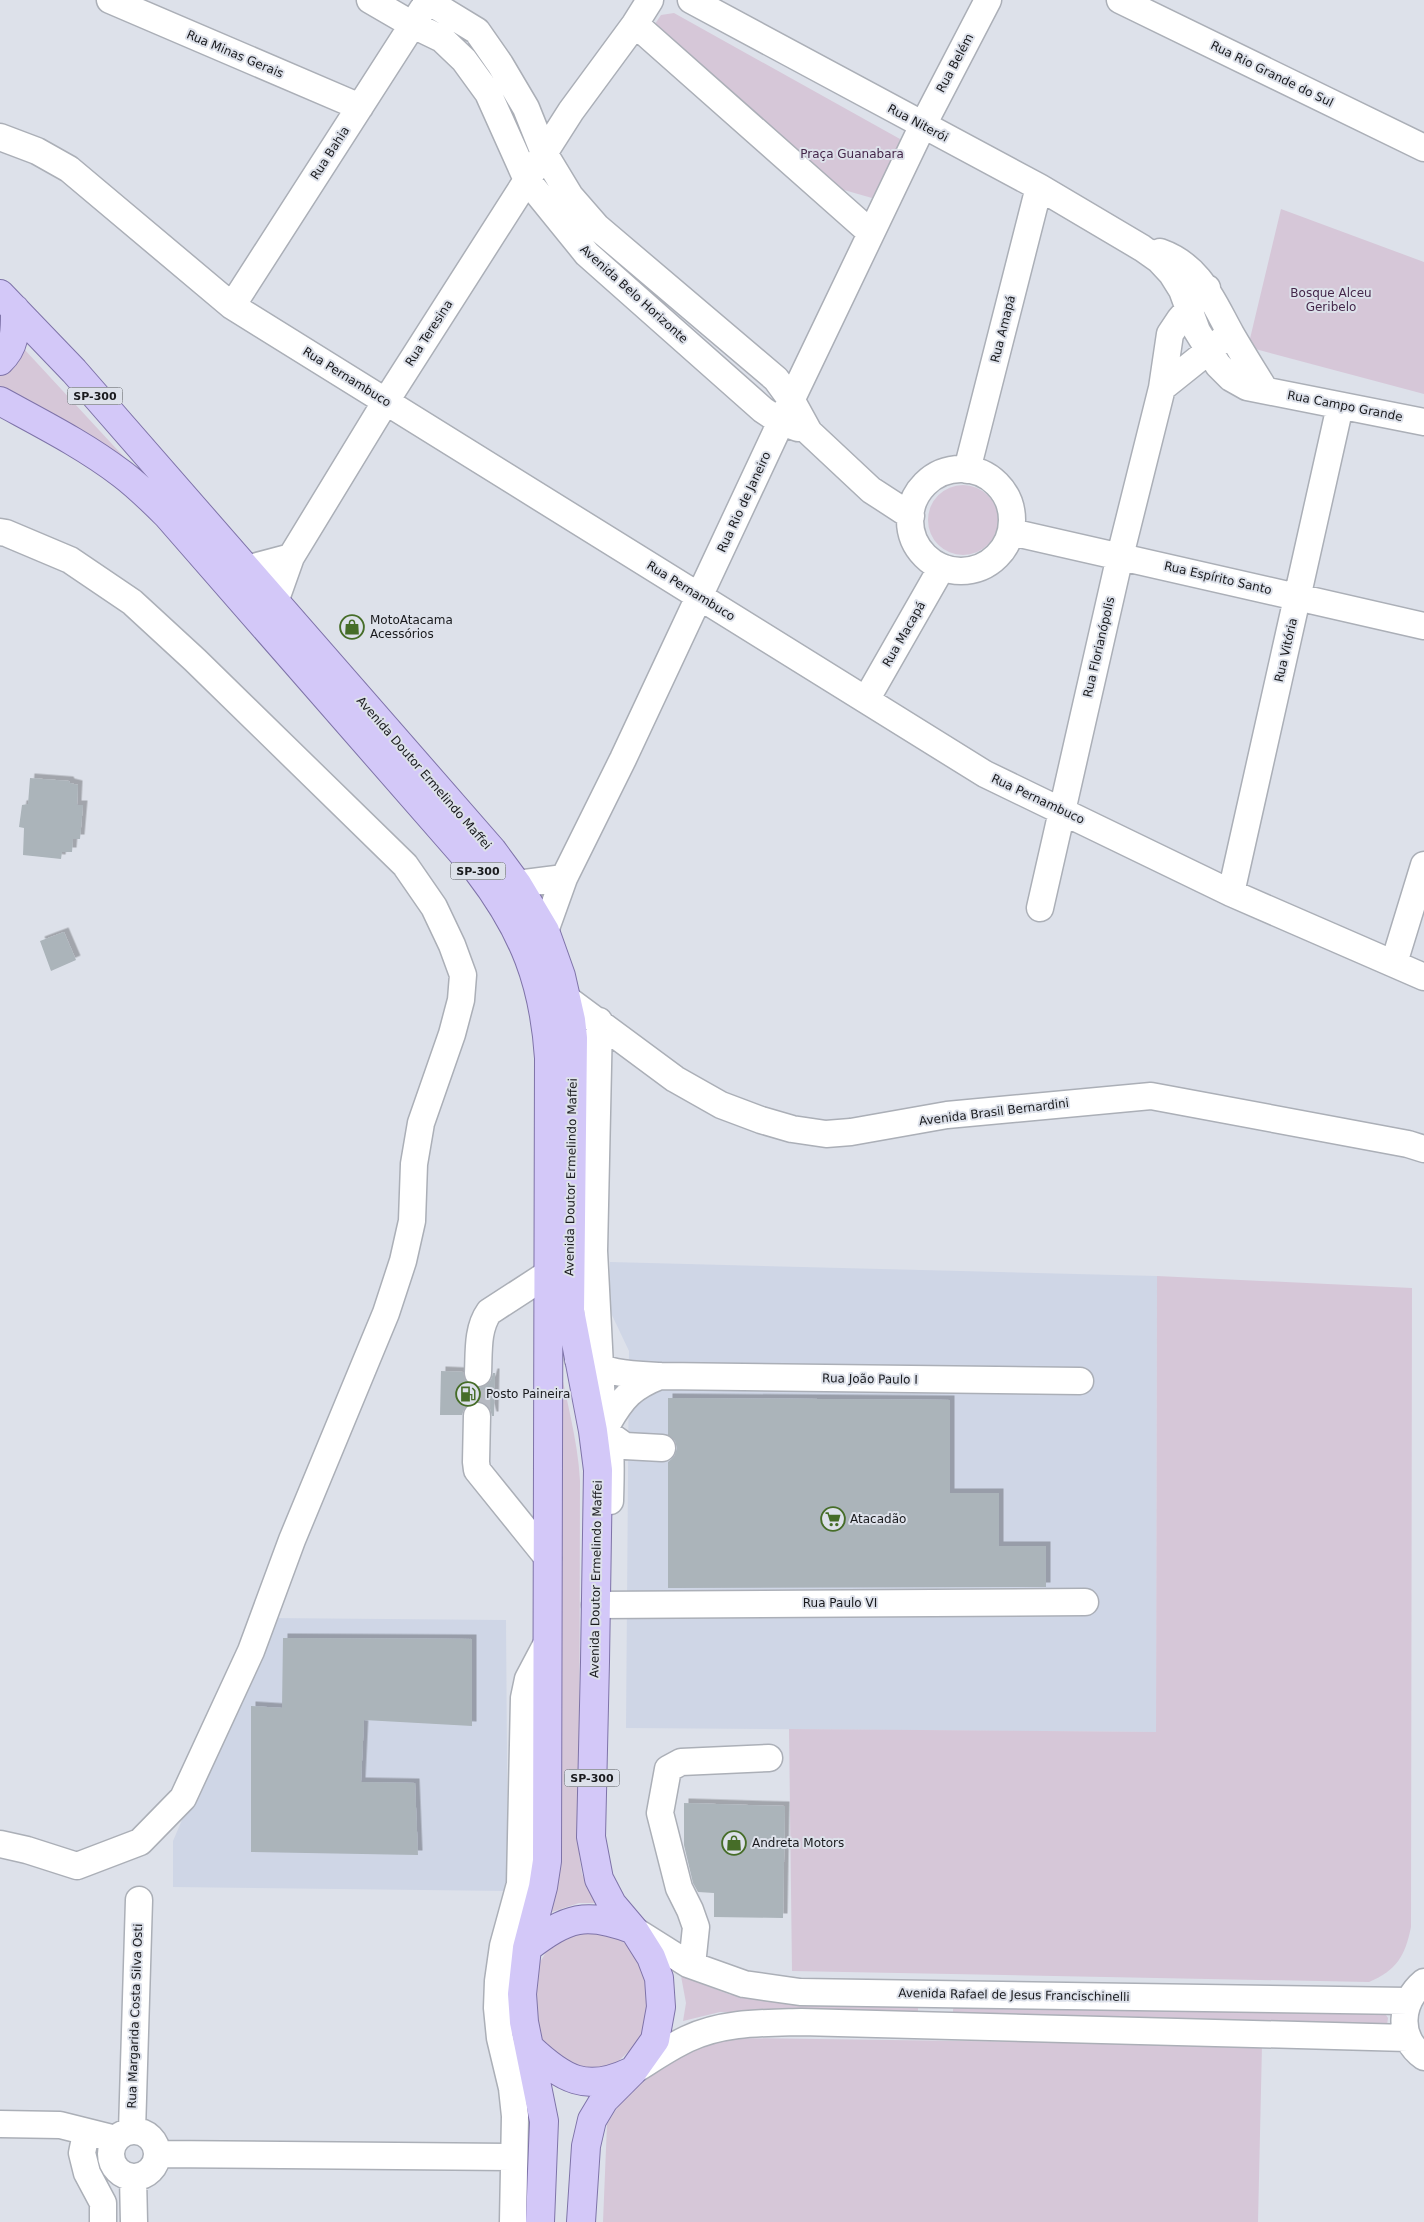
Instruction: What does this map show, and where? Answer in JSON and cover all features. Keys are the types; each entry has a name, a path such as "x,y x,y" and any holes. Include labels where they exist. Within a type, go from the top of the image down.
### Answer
{"main road":[{"path":"0,361 11,348 14,338 7,302"},
{"name":"Avenida Doutor Ermelindo Maffei","path":"7,302 74,371 492,850 517,884 545,931 561,976 567,999 572,1038 570,1311 589,1365 596,1452 591,1837 600,1879 612,1904 634,1930 651,1957 659,1978 660,2007 655,2040 633,2071 604,2100 592,2120 586,2146 581,2222"},
{"name":"Avenida Doutor Ermelindo Maffei","path":"0,401 98,456 123,475 168,515 478,871 497,896 516,928 530,961 542,1000 547,1029 549,1273 546,1861 543,1887 526,1948 522,1994 544,2121 540,2222"},
{"path":"526,1948 563,1924 578,1919 594,1918 613,1922 634,1930"},
{"path":"530,2048 565,2076 588,2082 612,2081 633,2071"}],"street":[{"name":"Rua Minas Gerais","path":"110,0 360,107"},
{"name":"Avenida Belo Horizonte","path":"370,0 412,25 442,39 464,60 488,93 527,180 587,254 763,410 786,411"},
{"name":"Rua Bahia","path":"232,306 428,0"},
{"name":"Avenida Belo Horizonte","path":"428,0 477,32 500,64 526,108 544,153 570,196 597,227 776,379 786,411 871,490 911,516"},
{"name":"Rua Teresina","path":"275,602 291,557 386,401 571,111 635,24 650,0"},
{"name":"Rua Niterói","path":"691,0 1039,188 1142,248 1159,260 1172,274 1182,290 1196,331 1209,350"},
{"name":"Rua Belém","path":"923,126 988,0"},
{"name":"Rua Rio Grande do Sul","path":"1120,0 1422,140"},
{"path":"635,24 871,233"},
{"path":"526,108 571,111"},
{"name":"Rua Rio de Janeiro","path":"545,931 564,878 623,759 786,411 923,126"},
{"name":"Rua Pernambuco","path":"0,137 37,151 69,169 232,306 985,774 1232,894 1424,977"},
{"name":"Rua Amapá","path":"967,470 1039,188"},
{"name":"Rua Niterói","path":"1142,248 1162,253 1180,261 1195,273 1207,288 1231,333"},
{"name":"Rua Florianópolis","path":"1040,908 1120,556 1171,380 1170,334 1188,309 1207,288"},
{"path":"1171,380 1231,333 1265,390"},
{"name":"Rua Campo Grande","path":"1209,350 1218,365 1231,378 1248,387 1424,422"},
{"path":"1171,380 1231,378"},
{"name":"Rua Vitória","path":"1232,894 1340,406"},
{"path":"967,470 989,478 1005,494 1011,508 1011,532 998,555 984,566 968,571 942,567 921,550 913,535 911,516 917,496 929,481 947,471 967,470"},
{"path":"0,532 6,532 70,560 132,602 196,660 405,865 434,908 452,945 462,975 461,1000 452,1034 421,1123 414,1164 412,1221 386,1313 292,1540 251,1651 183,1798 140,1842 77,1866 0,1844"},
{"name":"Rua Espírito Santo","path":"1011,532 1424,626"},
{"path":"246,569 291,557"},
{"name":"Rua Macapá","path":"866,700 942,567"},
{"path":"1394,963 1424,865"},
{"path":"517,884 564,878"},
{"name":"Avenida Brasil Bernardini","path":"567,999 675,1079 721,1105 792,1129 826,1134 851,1132 947,1115 1151,1096 1408,1144 1424,1149"},
{"path":"599,1021 594,1251 589,1365 607,1421 619,1443 634,1448 662,1448"},
{"path":"478,1373 481,1328 484,1318 489,1312 549,1273"},
{"name":"Rua João Paulo I","path":"589,1365 618,1374 661,1376 1080,1381"},
{"name":"Rua João Paulo I","path":"607,1421 631,1390 641,1383 661,1376"},
{"path":"477,1416 477,1470 548,1558"},
{"path":"596,1529 610,1512 611,1465 607,1421"},
{"path":"611,1465 622,1453 634,1448"},
{"name":"Rua Paulo VI","path":"595,1605 1085,1602"},
{"path":"513,2222 514,2101 500,2038 497,2008 498,1981 503,1946 520,1884 524,1698 528,1679 547,1643"},
{"path":"692,1965 696,1928 690,1910 678,1888 660,1813 668,1769 680,1762 769,1758"},
{"name":"Rua Margarida Costa Silva Osti","path":"124,2135 139,1900"},
{"name":"Avenida Rafael de Jesus Francischinelli","path":"634,1930 692,1965 744,1984 800,1992 938,1994 1415,1991"},
{"path":"633,2071 686,2039 714,2029 748,2023 801,2022 937,2026 1418,2053 1404,2020 1424,1964"},
{"path":"937,2026 938,1994"},
{"path":"0,2124 60,2125 86,2133 124,2135 142,2132 150,2137 155,2145 157,2154 155,2164 149,2171 140,2176 133,2177 122,2173 115,2167 111,2158 112,2148 124,2135"},
{"path":"86,2133 82,2153 87,2173 103,2203 103,2222"},
{"path":"157,2154 514,2157"},
{"path":"133,2177 134,2222"}],"shaded area":[{"path":"610,1262 1157,1276 1156,1732 626,1728 629,1351 610,1311"},
{"path":"268,1618 506,1620 508,1891 173,1887 173,1841"}],"green space":[{"name":"Praça Guanabara","path":"674,13 900,139 898,150 872,198 837,188 661,35 655,24 661,15"},
{"name":"Bosque Alceu Geribelo","path":"1281,209 1424,262 1424,394 1248,347"},
{"path":"0,323 136,470 72,440 0,386"},
{"path":"963,485 976,488 988,495 995,507 998,520 995,533 988,545 976,552 963,555 950,552 938,545 931,533 928,520 931,507 938,495 950,488"},
{"path":"1157,1276 1412,1288 1411,1927 1402,1954 1393,1967 1369,1982 792,1971 789,1729 1156,1732"},
{"path":"558,1355 574,1434 580,1481 579,1853 582,1874 596,1903 579,1903 552,1912 556,1884"},
{"path":"580,1928 609,1932 633,1949 645,1977 649,2006 641,2040 612,2067 584,2072 553,2060 540,2039 533,2015 536,1969 552,1942"},
{"path":"681,1976 731,1995 914,2002 918,2007 918,2013 720,2012 683,2021 686,2003"},
{"path":"957,2005 1384,2012 1388,2018 1387,2025 953,2014 953,2009"},
{"path":"734,2038 1262,2045 1258,2222 603,2222 607,2124 622,2100 645,2079 676,2056 699,2043"}],"building":[{"path":"30,778 69,781 78,785 77,805 83,805 80,839 73,839 72,852 62,852 61,859 23,855 24,828 19,827 22,805 28,804"},
{"path":"64,932 76,960 51,971 40,941"},
{"name":"Posto Paineira","path":"441,1371 463,1372 465,1380 470,1385 478,1388 485,1386 491,1380 493,1373 495,1373 494,1416 492,1416 490,1409 485,1403 478,1401 469,1403 462,1415 440,1415"},
{"name":"Atacadão","path":"668,1398 950,1400 950,1493 999,1493 999,1546 1046,1546 1046,1587 668,1588 668,1462 674,1457 677,1448 675,1441 668,1435"},
{"path":"283,1638 472,1639 472,1726 364,1720 361,1782 415,1783 418,1855 251,1852 251,1706 282,1708"},
{"name":"Andreta Motors","path":"684,1803 785,1806 783,1918 714,1917 714,1893 698,1892 693,1883 684,1845"}],"tunnel":[{"path":"477,1416 478,1373"}],"place":[{"name":"MotoAtacama Acessórios","path":"352,627"},
{"name":"Posto Paineira","path":"468,1394"},
{"name":"Atacadão","path":"833,1519"},
{"name":"Andreta Motors","path":"734,1843"}]}
